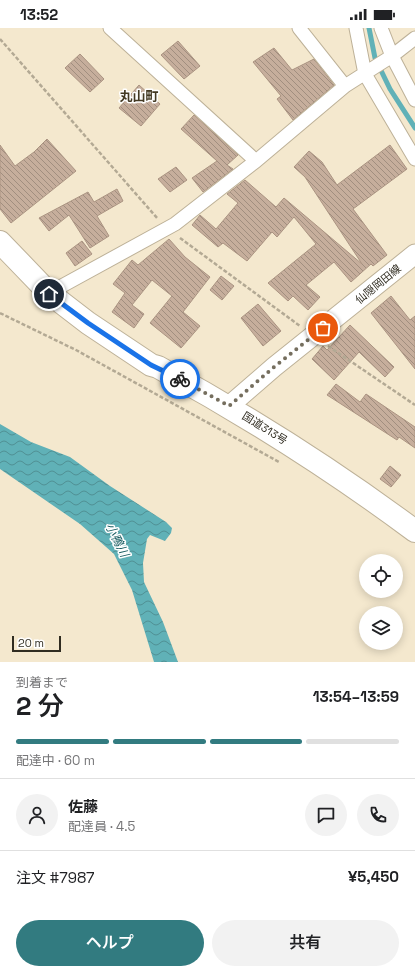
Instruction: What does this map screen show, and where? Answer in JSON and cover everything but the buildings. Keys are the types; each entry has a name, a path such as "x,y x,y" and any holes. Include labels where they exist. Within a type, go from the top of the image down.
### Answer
{"highway":[{"name":"国道313号","path":"0,242 49,294 88,323 151,365 158,367 229,406 361,491 415,531"}],"main road":[{"name":"仙隠岡田線","path":"229,406 274,367 415,254"}],"street":[{"path":"110,28 256,161"},
{"path":"299,28 345,86"},
{"path":"356,28 365,74 415,159"},
{"path":"381,28 392,56 415,100"},
{"path":"49,294 167,229 256,161 345,86 392,56 415,38"}],"path":[{"path":"0,39 167,229 313,336 415,405"},
{"path":"0,313 76,350 284,465"}],"water":[{"name":"小鴨川","path":"0,424 31,442 70,457 110,486 166,522 172,528 171,533 165,541 150,535 147,539 143,563 144,582 163,622 178,662 154,662 132,590 114,554 80,524 0,469"}],"waterway":[{"path":"369,28 375,58 390,89 415,128"}],"way so far":[{"path":"180,379 229,406 274,367 323,328"}],"district":[{"name":"丸山町","path":"139,96"}],"route":[{"path":"49,294 88,323 151,365 158,367 180,379"}]}
